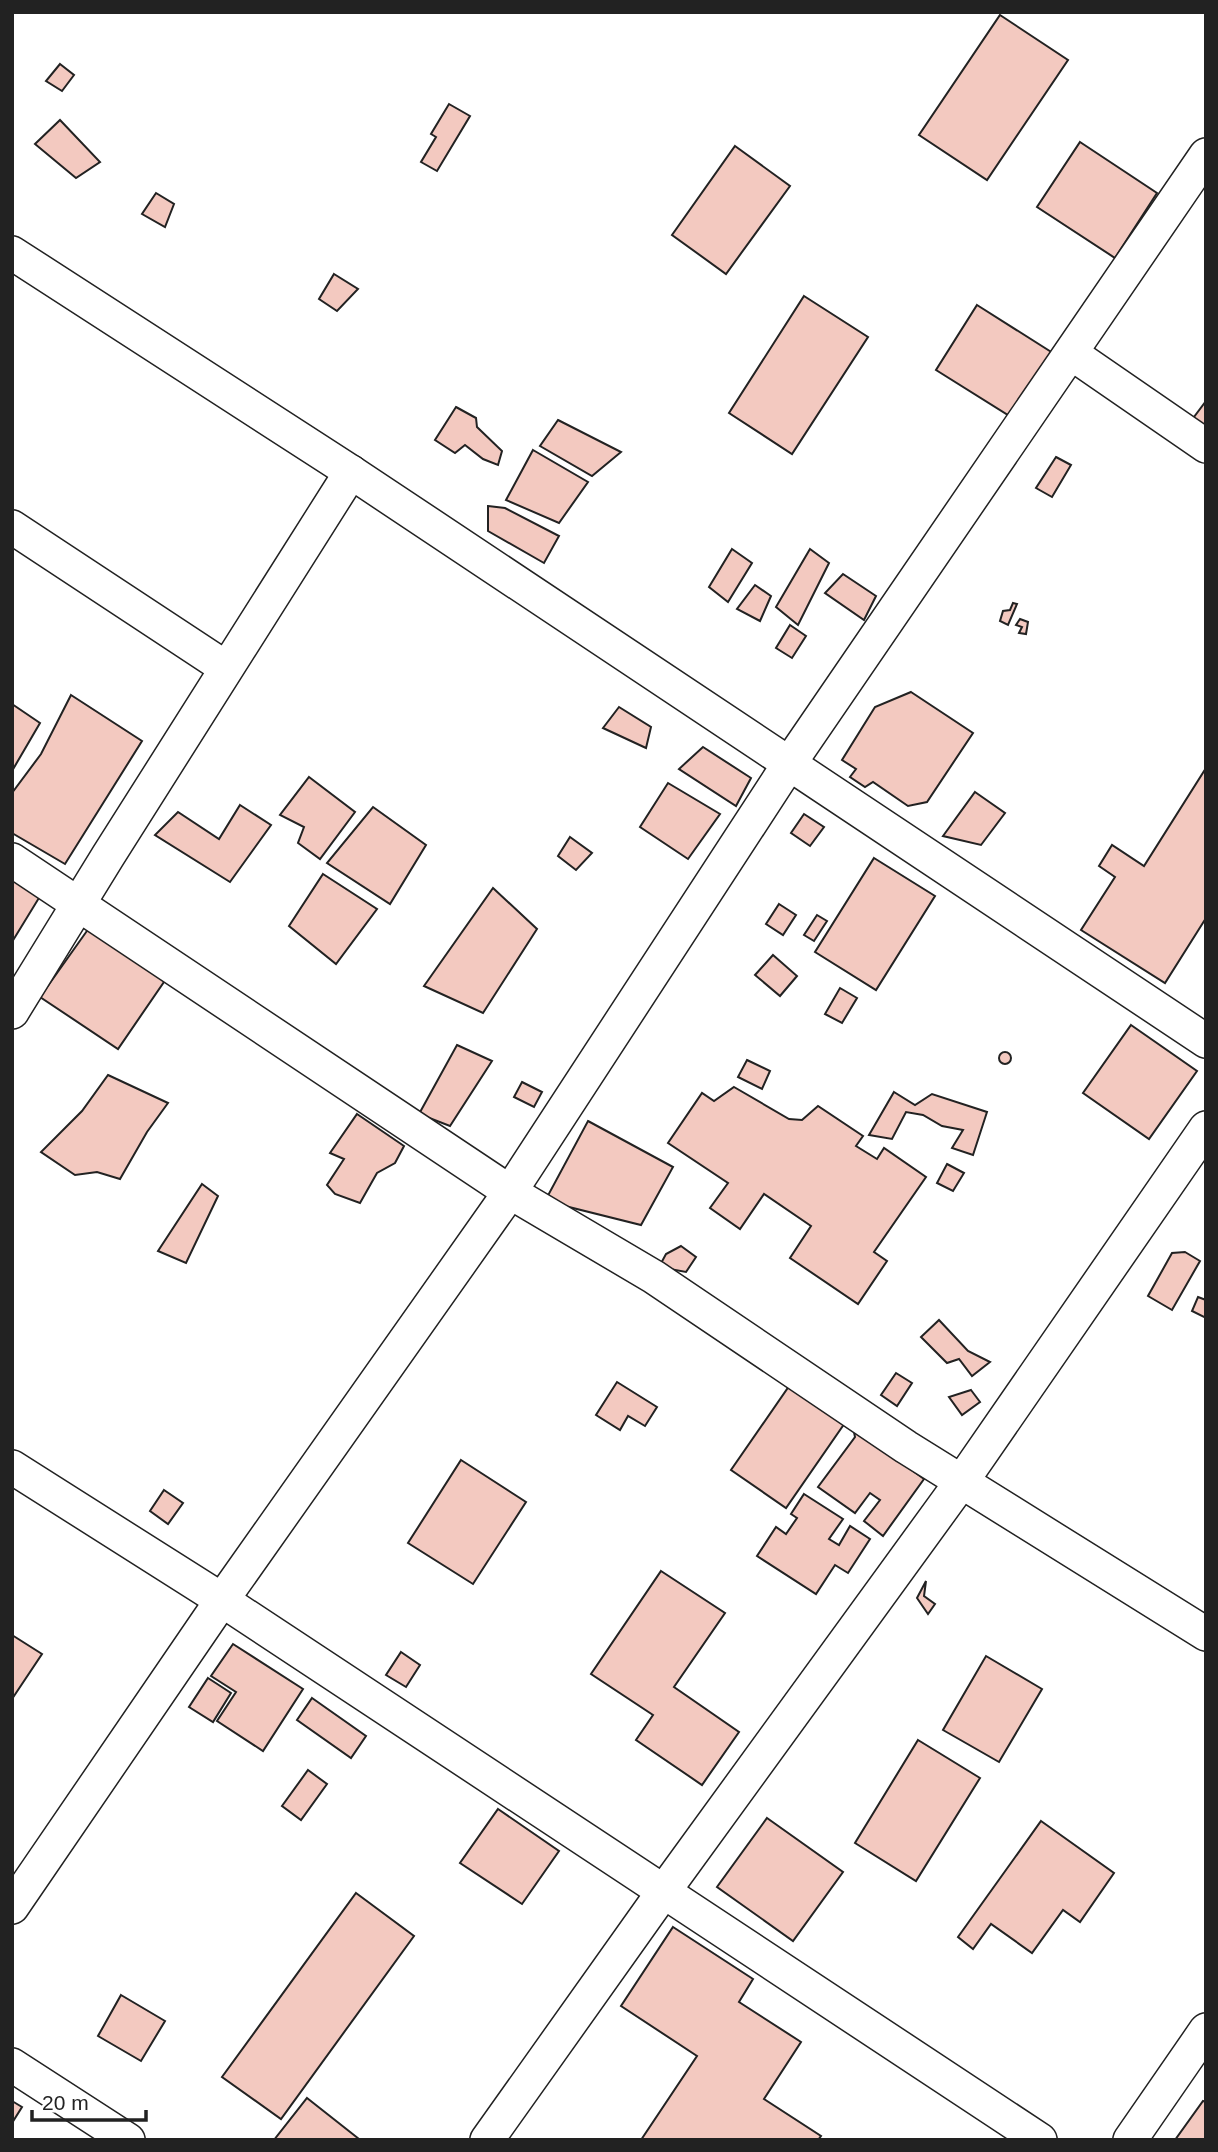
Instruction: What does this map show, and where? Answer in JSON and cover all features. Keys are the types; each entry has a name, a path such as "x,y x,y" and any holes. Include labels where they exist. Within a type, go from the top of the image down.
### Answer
{"street":[{"path":"12,1907 222,1600 510,1192 789,764 1206,155"},
{"path":"12,253 351,472 1206,1041"},
{"path":"1072,353 1206,446"},
{"path":"12,1012 351,472"},
{"path":"12,527 226,668"},
{"path":"12,860 510,1192 654,1277 906,1447 1206,1634"},
{"path":"487,2140 962,1481 1206,1128"},
{"path":"12,1467 222,1600 1040,2140"},
{"path":"1130,2140 1206,2030"},
{"path":"12,2065 128,2140"}],"building":[{"path":"1000,15 1068,60 987,180 919,135"},
{"path":"60,64 74,75 62,91 46,81"},
{"path":"449,104 470,116 437,171 421,162 436,137 431,134"},
{"path":"60,120 100,162 76,178 35,144"},
{"path":"1080,142 1157,193 1115,258 1037,207"},
{"path":"735,146 790,186 726,274 672,235"},
{"path":"156,193 174,204 165,227 142,214"},
{"path":"334,274 358,289 337,311 319,299"},
{"path":"804,296 868,337 792,454 729,413"},
{"path":"977,305 1056,355 1016,420 936,370"},
{"path":"1206,401 1206,431 1191,421"},
{"path":"456,407 476,418 477,427 502,451 498,465 483,459 465,445 455,453 435,440"},
{"path":"558,420 621,452 592,476 540,446"},
{"path":"533,450 588,482 559,523 506,500"},
{"path":"1056,457 1071,465 1052,497 1036,488"},
{"path":"488,506 505,508 559,536 544,563 488,531"},
{"path":"732,549 752,563 728,602 709,587"},
{"path":"810,549 829,563 798,625 776,607"},
{"path":"843,574 876,596 864,620 825,593"},
{"path":"755,585 771,596 760,621 737,609"},
{"path":"1013,603 1017,604 1008,625 1000,621 1003,611 1010,610"},
{"path":"1020,619 1028,622 1026,634 1019,633 1022,627 1016,625"},
{"path":"790,625 806,636 792,658 776,648"},
{"path":"911,692 973,733 927,802 908,806 873,782 865,787 850,777 856,769 842,760 875,707"},
{"path":"71,695 142,741 65,864 12,833 12,793 41,754"},
{"path":"12,704 40,723 12,771"},
{"path":"619,707 651,727 646,748 603,728"},
{"path":"703,747 751,778 736,806 679,769"},
{"path":"1206,768 1206,918 1165,983 1081,930 1115,877 1099,866 1112,845 1144,866"},
{"path":"309,777 355,812 320,859 298,843 304,827 280,815"},
{"path":"668,783 720,814 688,859 640,827"},
{"path":"975,792 1005,813 981,845 943,836"},
{"path":"240,805 271,825 230,882 155,835 178,812 219,839"},
{"path":"373,807 426,845 390,904 327,863"},
{"path":"804,814 824,827 810,846 791,833"},
{"path":"570,837 592,853 576,870 558,856"},
{"path":"874,858 935,896 876,990 815,952"},
{"path":"323,874 377,909 336,964 289,926"},
{"path":"12,877 42,893 12,942"},
{"path":"493,888 537,929 483,1013 424,986"},
{"path":"779,904 796,915 783,935 766,924"},
{"path":"817,915 827,921 814,941 804,935"},
{"path":"89,928 166,979 118,1049 40,997"},
{"path":"773,955 797,976 780,996 755,975"},
{"path":"840,988 857,998 842,1023 825,1014"},
{"path":"1131,1025 1197,1071 1149,1139 1083,1093"},
{"path":"457,1045 492,1061 450,1126 419,1114"},
{"path":"1005,1052 1011,1058 1005,1064 999,1058"},
{"path":"747,1060 770,1071 762,1089 738,1077"},
{"path":"108,1075 168,1103 147,1132 120,1179 97,1172 75,1175 41,1152 82,1111"},
{"path":"522,1082 542,1092 534,1107 514,1097"},
{"path":"734,1087 789,1119 802,1120 818,1106 863,1136 856,1146 877,1159 884,1148 926,1177 874,1252 887,1261 858,1304 790,1258 811,1226 764,1194 740,1229 710,1208 728,1183 668,1143 702,1093 714,1101"},
{"path":"894,1092 915,1105 932,1094 987,1112 973,1155 952,1148 963,1130 942,1126 923,1115 906,1112 892,1139 869,1135"},
{"path":"357,1114 404,1146 395,1163 377,1173 360,1203 335,1194 327,1185 344,1159 330,1153"},
{"path":"588,1121 673,1167 641,1225 545,1201"},
{"path":"947,1164 964,1173 953,1191 937,1183"},
{"path":"202,1184 218,1196 186,1263 158,1251"},
{"path":"681,1246 696,1257 686,1272 659,1267 666,1254"},
{"path":"1185,1252 1200,1261 1172,1310 1148,1296 1172,1253"},
{"path":"1198,1297 1206,1300 1206,1318 1192,1311"},
{"path":"939,1320 968,1351 990,1362 972,1376 959,1359 947,1363 921,1337"},
{"path":"896,1373 912,1383 897,1406 881,1395"},
{"path":"794,1379 849,1417 786,1508 731,1470"},
{"path":"617,1382 657,1407 645,1426 628,1416 620,1430 596,1415"},
{"path":"971,1390 980,1402 962,1415 949,1397"},
{"path":"853,1427 924,1479 883,1536 864,1521 880,1500 870,1493 855,1513 818,1487 855,1437"},
{"path":"461,1460 526,1502 473,1584 408,1543"},
{"path":"164,1490 183,1503 168,1524 150,1511"},
{"path":"804,1494 843,1519 829,1539 839,1545 850,1526 870,1539 848,1573 835,1565 816,1594 757,1556 776,1527 786,1534 797,1518 791,1514"},
{"path":"661,1571 725,1613 674,1687 739,1732 702,1785 636,1740 653,1715 591,1674"},
{"path":"926,1581 924,1596 935,1604 928,1614 917,1598"},
{"path":"12,1635 42,1654 12,1699"},
{"path":"233,1644 303,1689 263,1751 217,1721 236,1692 211,1676"},
{"path":"401,1652 420,1665 406,1687 386,1675"},
{"path":"986,1656 1042,1689 999,1762 943,1730"},
{"path":"208,1678 231,1693 213,1722 189,1707"},
{"path":"312,1698 366,1736 351,1758 297,1720"},
{"path":"918,1740 980,1778 916,1881 855,1843"},
{"path":"308,1770 327,1784 301,1820 282,1806"},
{"path":"498,1809 559,1851 522,1904 460,1863"},
{"path":"767,1818 843,1872 793,1941 717,1887"},
{"path":"1041,1821 1114,1873 1080,1922 1063,1910 1032,1953 991,1924 973,1949 958,1937"},
{"path":"356,1893 414,1936 281,2119 222,2077"},
{"path":"673,1927 753,1979 739,2002 801,2042 764,2099 821,2136 818,2140 641,2140 697,2056 621,2006"},
{"path":"121,1995 165,2021 141,2061 98,2036"},
{"path":"307,2098 359,2139 274,2140"},
{"path":"12,2101 22,2107 12,2123"},
{"path":"1203,2101 1206,2102 1206,2140 1175,2140"}]}
